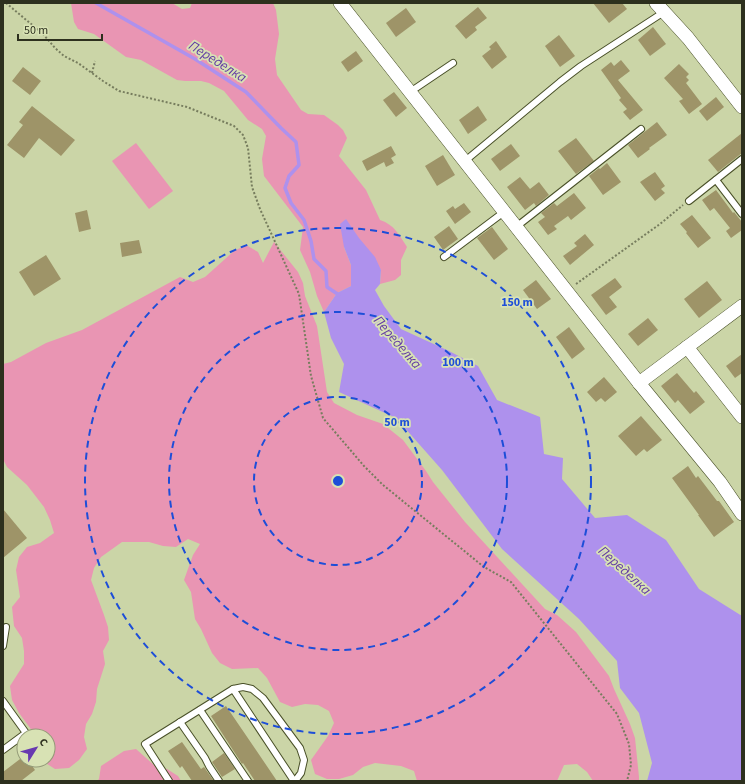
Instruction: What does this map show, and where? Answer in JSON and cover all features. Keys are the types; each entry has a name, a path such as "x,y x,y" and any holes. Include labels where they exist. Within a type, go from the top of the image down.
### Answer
{"street":[{"path":"340,3 566,291 720,482 742,514"},
{"path":"660,7 688,38 742,107"},
{"path":"639,383 742,306"},
{"path":"687,347 742,417"}],"lane":[{"path":"465,161 560,82 660,7"},
{"path":"410,92 453,63"},
{"path":"516,227 641,129"},
{"path":"689,201 742,159"},
{"path":"716,180 742,214"},
{"path":"444,257 504,212"},
{"path":"3,646 6,627"},
{"path":"170,781 145,744 233,689 243,687 252,689 262,698 300,748 304,760 301,773 294,781 233,689"},
{"path":"3,701 23,728"},
{"path":"200,710 248,781"},
{"path":"180,722 219,781"},
{"path":"3,750 16,741"}],"path":[{"path":"6,3 43,34 64,56 78,63 119,91 187,107 234,126 243,136 248,148 252,187 260,209 299,294 311,376 323,418 364,466 383,485 484,567 511,582 516,587 617,714 629,744 631,765 628,781"},
{"path":"92,72 94,61"},
{"path":"566,291 660,224 689,201"}],"shaded area":[{"path":"71,3 172,3 182,9 190,8 192,3 273,3 276,10 279,34 275,59 277,75 301,110 308,114 324,115 343,130 347,138 339,156 366,190 380,220 393,228 407,247 401,260 401,275 395,280 380,284 381,270 345,219 344,247 351,265 351,286 337,293 324,312 317,296 310,272 300,250 303,227 264,176 262,159 266,136 262,129 248,120 224,91 209,83 201,81 177,80 141,60 126,57 94,34 78,29 74,22"},
{"path":"136,143 173,191 149,209 112,161"},
{"path":"274,242 298,272 303,283 305,296 317,326 327,392 334,403 357,415 383,424 403,440 433,482 465,522 545,609 557,615 576,632 609,676 635,738 639,781 593,781 587,772 577,764 564,765 557,781 417,781 414,771 401,766 375,763 363,767 353,775 339,779 327,779 315,774 311,760 328,736 334,723 329,711 318,705 305,704 292,707 280,702 267,678 258,668 232,669 220,663 212,653 195,619 191,592 184,580 193,555 200,544 188,539 176,547 163,546 149,542 122,542 101,557 94,568 91,580 108,627 109,640 103,651 105,664 97,689 96,702 92,714 86,724 84,737 87,749 79,760 69,768 55,769 53,768 56,768 56,728 30,728 12,700 10,686 24,664 22,638 14,626 12,607 20,597 16,570 19,557 27,547 40,543 54,533 44,507 27,485 7,467 3,459 3,364 11,362 46,343 82,330 180,277 193,282 205,277 234,251 246,245 258,252 263,263"},
{"path":"136,749 155,766 167,769 178,776 181,781 97,781 99,779 101,766 124,751"}],"water":[{"path":"346,219 375,257 381,270 380,284 375,290 384,306 401,329 478,366 497,400 540,417 544,454 563,458 562,479 595,518 627,515 666,540 699,589 742,616 742,781 647,781 652,763 639,713 620,688 617,661 579,619 502,549 442,470 396,418 339,392 344,364 331,338 324,312 337,293 351,286 351,265 344,247 340,224"}],"building":[{"path":"593,3 622,3 627,9 609,23"},
{"path":"478,7 487,18 475,27 477,30 466,39 455,26"},
{"path":"406,8 416,22 396,37 386,23"},
{"path":"653,27 666,44 650,56 638,40"},
{"path":"559,35 575,56 560,67 545,46"},
{"path":"496,41 507,57 492,69 482,56 491,49 489,47"},
{"path":"356,51 363,61 348,72 341,62"},
{"path":"621,60 630,71 618,80 643,110 630,120 623,112 627,109 619,100 621,98 601,70 611,62 614,66"},
{"path":"679,64 689,74 686,77 689,80 686,83 702,104 689,114 679,101 683,99 664,78"},
{"path":"23,67 41,81 30,95 12,81"},
{"path":"394,92 407,108 396,117 383,100"},
{"path":"716,97 724,107 707,121 699,111"},
{"path":"32,106 75,140 61,156 39,138 24,158 7,145 23,125 19,122"},
{"path":"478,106 487,120 468,134 459,120"},
{"path":"657,122 667,135 638,158 628,145"},
{"path":"742,133 742,153 718,172 708,160"},
{"path":"576,138 594,161 576,174 558,151"},
{"path":"511,144 520,156 500,171 491,159"},
{"path":"391,146 396,155 391,158 394,163 386,167 384,162 367,171 362,161"},
{"path":"443,155 455,175 437,186 425,166"},
{"path":"607,163 621,182 603,195 589,176"},
{"path":"655,172 665,186 661,189 665,193 655,201 640,182"},
{"path":"520,177 530,189 539,182 549,195 536,206 534,203 525,210 507,187"},
{"path":"716,190 733,213 734,212 742,222 742,230 731,238 726,231 730,228 714,208 710,211 702,200"},
{"path":"574,193 586,208 571,220 568,216 554,226 557,229 548,235 538,222 545,217 541,213 554,203 557,206"},
{"path":"464,203 471,212 455,224 446,211 453,206 455,209"},
{"path":"87,210 91,229 79,232 75,213"},
{"path":"692,215 711,238 698,248 680,224"},
{"path":"449,226 458,239 443,250 434,237"},
{"path":"492,227 508,249 494,260 477,238"},
{"path":"585,234 594,245 570,265 563,256 577,246 574,243"},
{"path":"139,240 142,253 122,257 120,243"},
{"path":"46,255 61,279 34,296 19,272"},
{"path":"615,278 622,287 609,297 617,307 606,315 591,295"},
{"path":"536,280 551,299 537,309 523,290"},
{"path":"707,281 722,300 699,318 684,299"},
{"path":"648,318 658,330 638,346 628,334"},
{"path":"569,327 585,349 572,359 556,337"},
{"path":"742,354 742,373 735,378 726,366"},
{"path":"677,373 694,393 696,391 705,402 690,414 678,400 675,403 661,386"},
{"path":"604,377 617,392 605,402 601,398 596,402 587,392"},
{"path":"641,416 662,440 647,452 644,449 636,456 618,436"},
{"path":"688,466 696,478 698,476 717,501 719,501 734,522 714,537 672,478"},
{"path":"3,509 27,538 3,558"},
{"path":"226,706 277,781 255,781 243,763 242,764 211,716"},
{"path":"182,742 201,769 204,767 214,781 192,781 182,766 180,768 168,751"},
{"path":"224,753 235,769 222,777 212,762"},
{"path":"16,762 16,768 34,768 35,770 21,781 3,781 3,772"}],"waterway":[{"name":"Переделка","path":"96,3 195,59 246,92 296,142 299,165 289,176 285,188 291,203 304,220 311,241 314,259 326,271 327,287 339,295"}]}
